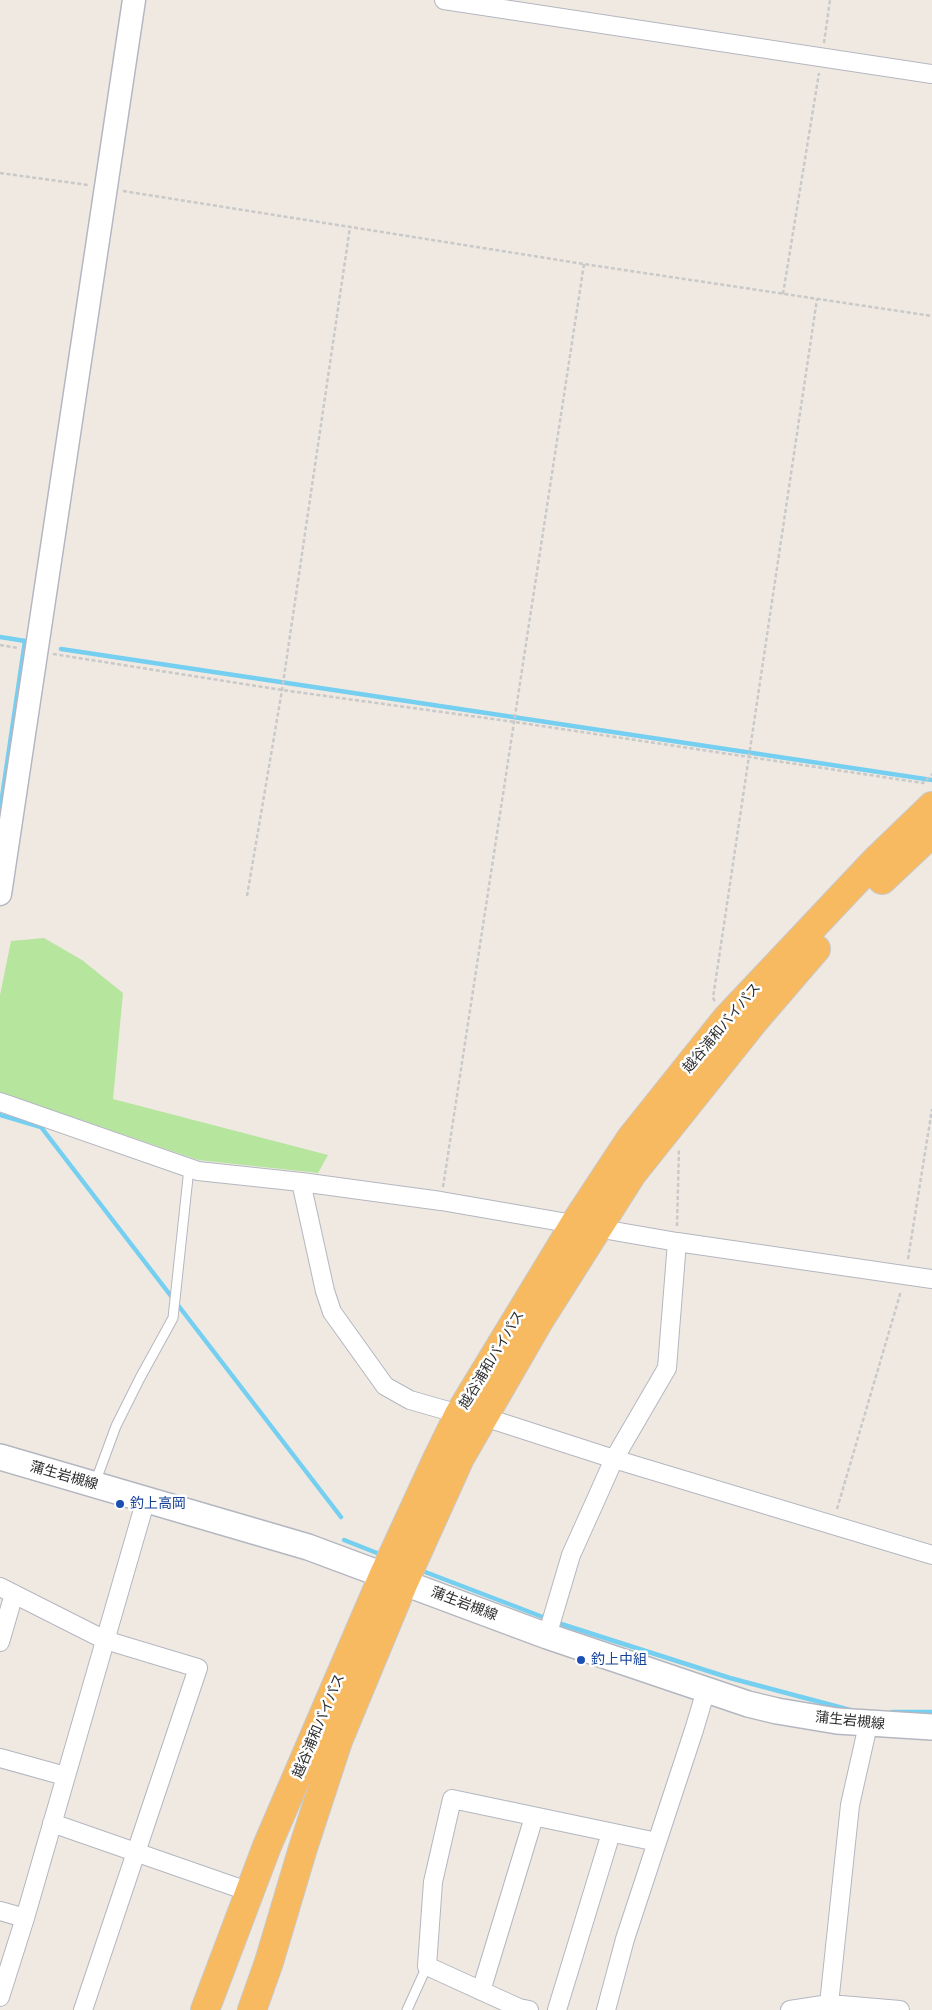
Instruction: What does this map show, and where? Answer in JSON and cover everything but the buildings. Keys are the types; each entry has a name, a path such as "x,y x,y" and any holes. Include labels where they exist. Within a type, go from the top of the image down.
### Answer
{"highway":[{"name":"越谷浦和バイパス","path":"205,2010 267,1846 394,1578 460,1458 472,1416 539,1320 631,1138 726,1019 875,860 932,806"},
{"name":"越谷浦和バイパス","path":"587,1225 632,1174 755,1020 808,958 892,870 932,833"},
{"name":"越谷浦和バイパス","path":"252,2010 269,1962 303,1848 338,1741 394,1578"},
{"path":"245,2010 269,1962"}],"main road":[{"name":"蒲生岩槻線","path":"0,1457 291,1542 394,1578 547,1636 706,1690 777,1711 837,1721 932,1727"}],"street":[{"path":"0,894 134,0"},
{"path":"444,0 932,74"},
{"path":"0,1102 198,1171 301,1182 441,1201 676,1242 932,1279"},
{"path":"301,1182 325,1291 332,1312 385,1386 410,1400 472,1416 932,1555"},
{"path":"547,1636 571,1555 614,1459 666,1368 676,1242"},
{"path":"0,1998 25,1918 146,1499"},
{"path":"0,1642 7,1590 105,1640 198,1668 83,2010"},
{"path":"606,2010 624,1939 706,1690"},
{"path":"829,2004 850,1805 868,1724"},
{"path":"0,1758 65,1776"},
{"path":"529,2010 519,2008 427,1966 433,1882 452,1799 657,1842"},
{"path":"481,1991 534,1816"},
{"path":"52,1823 250,1892"},
{"path":"557,2010 611,1832"},
{"path":"0,1911 25,1918"},
{"path":"790,2010 829,2004 900,2010"}],"lane":[{"path":"95,1485 116,1426 173,1318 189,1168"},
{"path":"407,2010 427,1966"}],"path":[{"path":"782,294 830,0"},
{"path":"0,173 932,316"},
{"path":"247,896 282,690 350,227"},
{"path":"441,1201 584,264"},
{"path":"726,1019 713,998 817,299"},
{"path":"0,645 282,690 514,722 922,783 932,774"},
{"path":"832,1525 906,1275 932,1109"},
{"path":"676,1242 679,1115"}],"green space":[{"path":"44,938 82,960 123,993 113,1099 328,1155 318,1173 198,1160 0,1092 0,995 11,941"}],"waterway":[{"path":"0,637 25,641 0,811"},
{"path":"61,649 932,780"},
{"path":"0,1115 41,1127 341,1517"},
{"path":"344,1540 382,1555"},
{"path":"420,1570 548,1619"},
{"path":"555,1622 730,1678 854,1711"},
{"path":"892,1712 932,1712"}],"place":[{"name":"釣上高岡","path":"120,1504"},
{"name":"釣上中組","path":"581,1660"}]}
